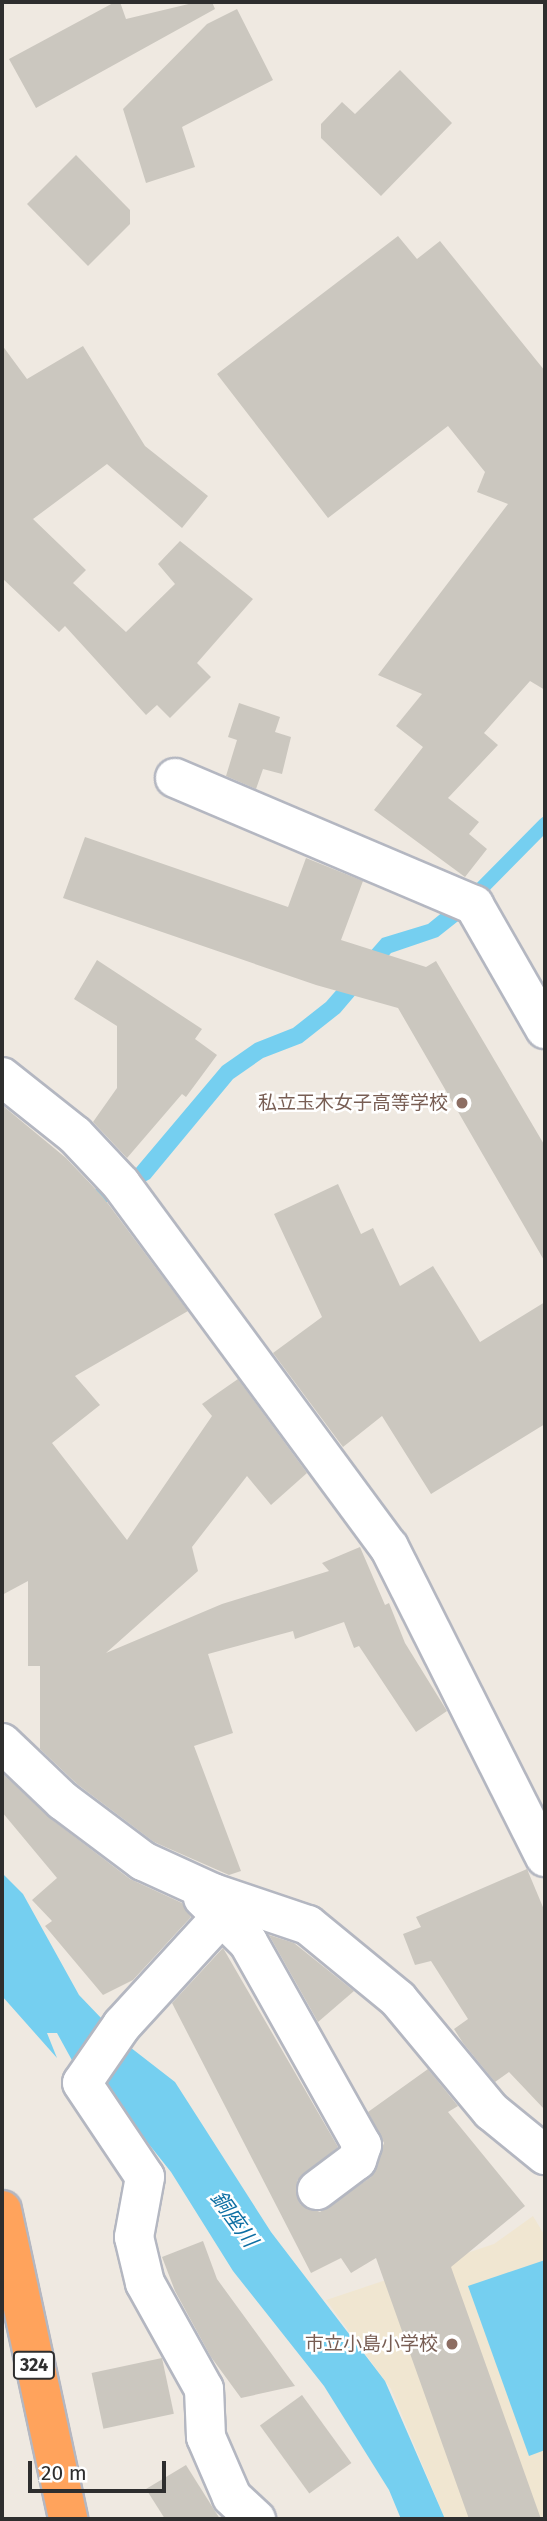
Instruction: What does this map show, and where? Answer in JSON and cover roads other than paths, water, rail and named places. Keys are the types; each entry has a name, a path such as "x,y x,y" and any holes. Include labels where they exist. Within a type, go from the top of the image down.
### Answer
{"highway":[{"name":"324","path":"2,2210 68,2519"}],"street":[{"path":"175,778 474,905 545,1029"},
{"path":"2,1077 75,1135 121,1184 389,1547 545,1857"},
{"path":"2,1743 63,1801 132,1853 190,1882 308,1925 398,1999 491,2111 545,2155"},
{"path":"190,1882 220,1917 248,1942 362,2145 357,2160 317,2190"},
{"path":"220,1917 122,2025 82,2083 145,2177 134,2237 145,2283 204,2389 206,2437 232,2497 257,2519"}],"water":[{"path":"449,907 462,918 438,937 391,953 340,1013 302,1043 263,1058 233,1079 150,1179 77,1218 17,1236 2,1236 2,1224 72,1209 104,1182 136,1168 222,1066 255,1043 293,1028 326,1002 382,938 428,924"},
{"name":"銅座川","path":"2,1873 23,1894 79,1995 126,2044 175,2082 271,2232 385,2381 445,2519 401,2519 389,2490 324,2386 233,2271 171,2172 128,2118 79,2073 57,2033 47,2033 57,2058 2,1996"},
{"path":"545,2260 545,2450 529,2456 468,2286"}],"waterway":[{"path":"470,900 545,824"}],"place":[{"name":"私立玉木女子高等学校","path":"462,1103"},
{"name":"市立小島小学校","path":"452,2344"}]}
